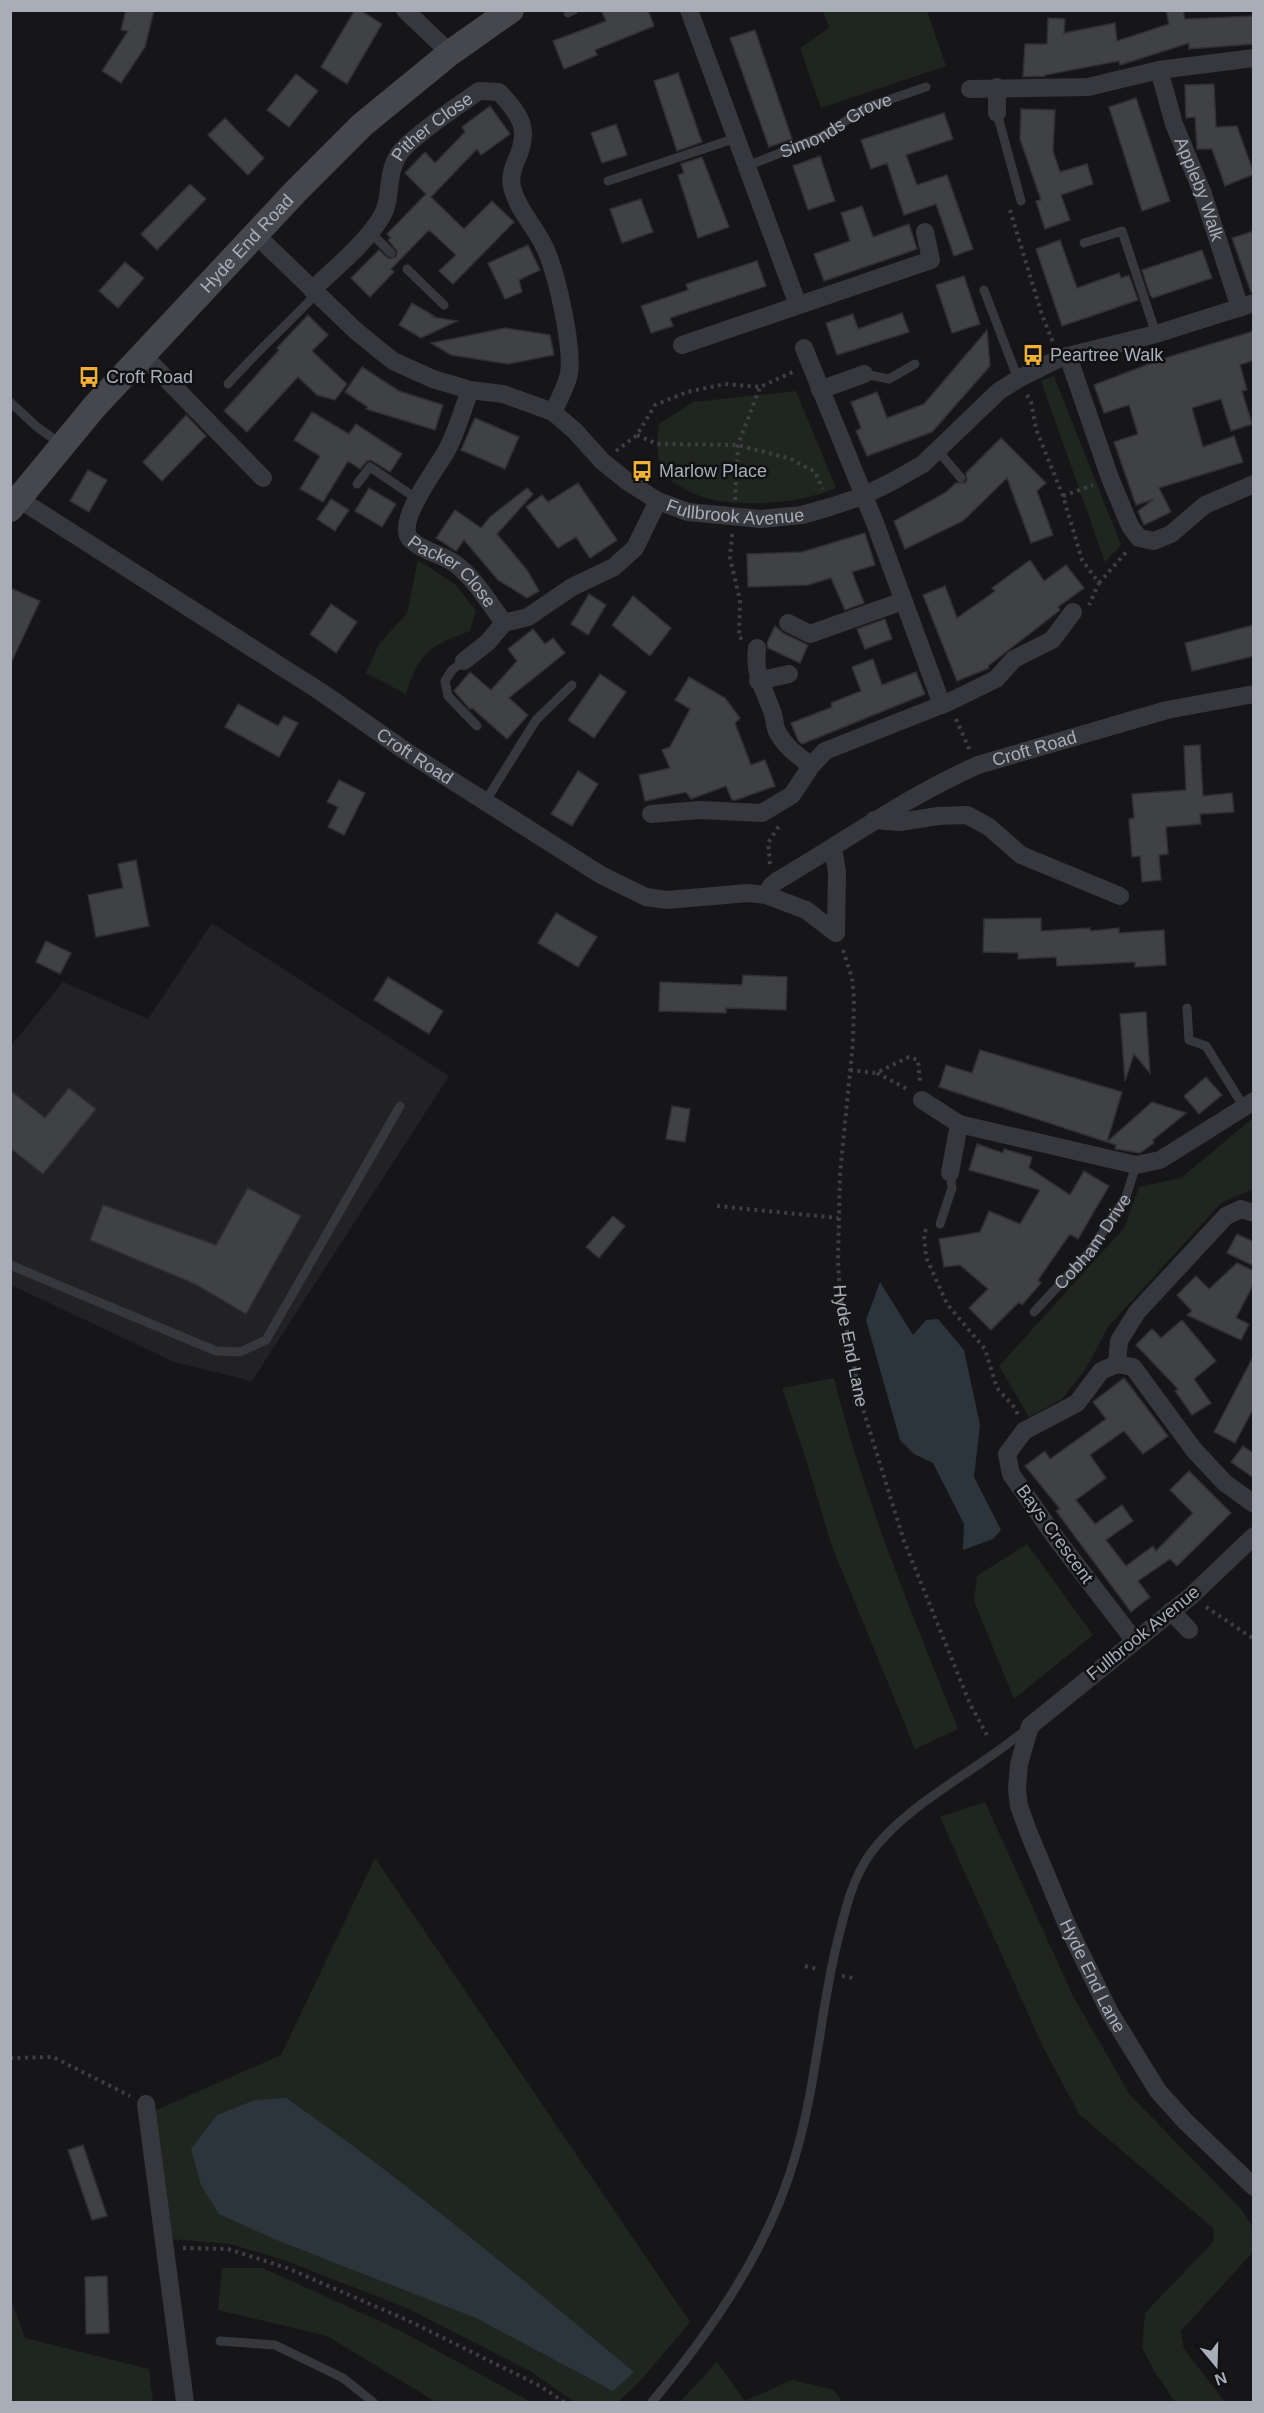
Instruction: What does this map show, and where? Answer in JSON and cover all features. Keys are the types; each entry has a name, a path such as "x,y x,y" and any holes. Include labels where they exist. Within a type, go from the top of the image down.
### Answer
{"main road":[{"name":"Hyde End Road","path":"19,496 142,354 362,125 450,53 512,10"}],"street":[{"path":"405,10 450,53"},
{"path":"689,10 798,305"},
{"path":"970,89 1088,87 1159,69 1254,58"},
{"name":"Appleby Walk","path":"1159,69 1174,124 1247,305"},
{"path":"997,87 997,113"},
{"name":"Pither Close","path":"314,292 382,216 387,202 390,171 400,152 479,91 499,92 514,108 523,125 523,146 514,167 511,185 519,208 544,246 560,294 567,339 569,373 553,412"},
{"path":"682,345 931,260 925,232"},
{"name":"Fullbrook Avenue","path":"255,234 356,331 393,361 433,380 470,390 503,394 553,412 602,461 628,482 658,501 688,512 761,519 802,515 863,496 923,464 999,391 1018,379 1064,357 1156,334 1247,305"},
{"path":"142,354 263,478"},
{"path":"806,356 946,703"},
{"path":"1064,357 1110,478 1130,526 1139,538 1154,541 1171,534 1204,505 1254,484"},
{"path":"820,390 864,374"},
{"name":"Packer Close","path":"470,390 448,448 411,509 406,526 408,537 417,545 455,564 504,623"},
{"name":"Croft Road","path":"19,496 321,692 484,802 601,875 646,897 667,900 748,893 771,888 874,820 953,776 978,765 1167,710 1254,694"},
{"name":"Packer Close","path":"464,661 488,642 504,623 528,617 572,587 614,567 635,548 658,501"},
{"path":"788,623 810,634 903,601"},
{"path":"651,813 700,810 762,813 781,804 792,795 811,766 825,751 946,703 996,679 1014,659 1052,640 1080,610"},
{"path":"757,648 755,666 758,681 773,712 777,732 787,747 811,766"},
{"path":"758,681 789,674"},
{"path":"874,820 900,822 938,816 967,816 989,827 1022,855 1120,896"},
{"path":"833,848 836,857 838,889 836,933"},
{"path":"771,888 806,910 836,933"},
{"path":"916,1095 959,1124 1136,1165 1160,1160 1249,1104"},
{"path":"950,1173 959,1124"},
{"path":"1254,1213 1241,1209 1226,1216 1137,1312 1119,1341 1117,1364 1132,1367 1194,1450 1225,1483 1254,1504"},
{"name":"Bays Crescent","path":"1117,1364 1101,1371 1077,1403 1024,1431 1007,1454 1011,1474 1058,1541 1134,1640"},
{"name":"Fullbrook Avenue","path":"1030,1726 1191,1596 1254,1536"},
{"path":"1171,1611 1188,1630"},
{"name":"Hyde End Lane","path":"1030,1726 1017,1776 1019,1806 1063,1915 1100,1994 1158,2091 1185,2121 1254,2187"},
{"path":"147,2104 185,2403"}],"lane":[{"name":"Simonds Grove","path":"747,166 823,136 865,108 926,87"},
{"path":"997,113 1021,201"},
{"path":"608,181 736,138"},
{"path":"1084,243 1122,231 1156,334"},
{"path":"370,232 391,253"},
{"path":"407,268 444,305"},
{"path":"984,290 1018,379"},
{"path":"228,384 314,292"},
{"path":"864,374 889,379 915,364"},
{"path":"10,402 37,427 63,446"},
{"path":"938,451 961,478"},
{"path":"357,484 369,467 417,499"},
{"name":"Packer Close","path":"464,661 452,670 445,681 448,696 477,726"},
{"path":"484,802 537,720 572,685"},
{"path":"1187,1008 1189,1040 1206,1046 1249,1104"},
{"path":"10,1265 216,1351 240,1352 266,1340 400,1106"},
{"name":"Cobham Drive","path":"1034,1312 1089,1253 1126,1197 1136,1165"},
{"path":"940,1224 952,1188 950,1173"},
{"path":"652,2403 679,2370 726,2304 766,2232 784,2189 804,2120 828,1984 843,1918 863,1865 874,1848 917,1809 1030,1726"},
{"path":"220,2341 275,2345 343,2378 373,2403"}],"path":[{"path":"1008,203 1042,315 1064,357"},
{"path":"757,648 738,637 740,600 730,558 738,445 760,387 806,356"},
{"path":"1018,379 1031,402 1036,429 1063,496 1082,560 1099,583"},
{"path":"602,461 637,435 655,405 687,392 725,384 760,387"},
{"path":"637,435 657,444 738,445 791,459 815,472 830,507"},
{"path":"1063,496 1110,478"},
{"path":"1080,610 1099,583 1139,538"},
{"path":"946,703 978,765"},
{"path":"771,888 768,843 783,819 781,804"},
{"name":"Hyde End Lane","path":"836,933 852,978 854,1009 840,1174 838,1218 840,1295 862,1407 904,1541 970,1704 988,1737"},
{"path":"850,1070 876,1073 916,1095 918,1060 909,1057 876,1073"},
{"path":"717,1206 838,1218"},
{"path":"927,1225 924,1235 926,1257 947,1304 986,1349 997,1388 1015,1408 1024,1431"},
{"path":"1191,1596 1218,1617 1254,1639"},
{"path":"10,2058 53,2057 147,2104"},
{"path":"165,2248 228,2249 287,2268 417,2325 540,2386 564,2403"}],"shaded area":[{"path":"823,11 927,11 946,66 821,108 800,48 829,28"},
{"path":"1054,376 1121,545 1105,562 1041,381"},
{"path":"796,391 836,488 789,501 733,503 702,497 661,475 657,444 659,424 693,402"},
{"path":"418,560 456,585 476,611 470,631 435,647 422,659 406,694 366,673 379,644 407,613"},
{"path":"212,923 449,1076 252,1381 174,1362 11,1285 10,1047 63,982 148,1019"},
{"path":"1253,1118 1253,1189 1221,1203 1107,1328 1087,1367 1062,1399 1029,1417 999,1366 1124,1228 1139,1187 1181,1178"},
{"path":"880,1282 913,1335 926,1320 938,1319 964,1350 980,1425 974,1477 1001,1530 993,1539 963,1550 964,1524 933,1463 914,1454 900,1440 866,1320"},
{"path":"834,1378 874,1512 958,1729 915,1749 831,1544 782,1388"},
{"path":"1027,1544 1093,1635 1014,1699 974,1601 977,1576"},
{"path":"985,1802 1072,1994 1130,2095 1241,2209 1253,2228 1253,2252 1181,2331 1184,2349 1225,2402 1175,2402 1142,2348 1145,2313 1213,2242 1214,2229 1079,2114 1042,2045 940,1817"},
{"path":"375,1858 690,2322 643,2378 618,2402 575,2402 530,2371 409,2309 284,2260 230,2244 171,2239 156,2110 281,2055"},
{"path":"286,2098 420,2197 634,2372 613,2391 476,2318 279,2241 219,2214 201,2185 191,2149 217,2115 255,2100"},
{"path":"222,2268 263,2268 399,2330 531,2402 436,2402 327,2336 218,2310"},
{"path":"10,2297 25,2338 149,2369 153,2402 11,2402"},
{"path":"717,2362 745,2401 792,2380 834,2390 842,2402 680,2402"}],"building":[{"path":"126,10 154,10 145,47 121,83 102,71 128,31 121,30"},
{"path":"355,10 360,10 382,24 347,84 321,67"},
{"path":"601,10 648,10 654,26 595,50 597,55 564,69 553,41 606,21"},
{"path":"1166,10 1183,10 1185,19 1254,16 1254,44 1189,49 1189,43 1120,65 1119,61 1045,76 1023,77 1025,44 1047,44 1048,18 1065,19 1064,33 1115,23 1117,41 1169,24"},
{"path":"755,30 792,139 769,147 730,38"},
{"path":"678,73 702,142 677,151 654,81"},
{"path":"296,74 318,91 289,127 267,110"},
{"path":"1214,84 1216,127 1237,126 1254,174 1225,186 1212,149 1197,149 1195,117 1186,118 1185,85"},
{"path":"1136,98 1170,201 1142,211 1109,107"},
{"path":"490,106 510,134 481,155 477,149 431,197 464,229 492,201 514,222 453,284 439,271 456,255 429,230 391,269 394,272 370,297 351,278 379,250 389,259 396,257 397,251 388,240 391,238 387,234 426,194 405,173 425,152 435,163 465,132 462,127"},
{"path":"1021,109 1055,110 1053,151 1060,172 1087,164 1093,184 1061,195 1070,220 1045,229 1036,201 1041,200 1020,139"},
{"path":"944,113 953,139 906,155 917,185 947,175 973,249 954,256 936,204 904,215 887,163 871,169 861,140"},
{"path":"225,118 264,158 248,175 208,135"},
{"path":"616,124 627,155 602,163 591,133"},
{"path":"820,156 835,201 808,210 793,166"},
{"path":"702,157 729,227 698,238 678,175 684,173 681,164"},
{"path":"190,184 206,199 157,250 141,234"},
{"path":"641,199 653,232 622,243 610,209"},
{"path":"862,206 873,237 909,224 917,249 824,281 814,254 850,241 841,213"},
{"path":"1254,231 1254,292 1251,292 1232,238"},
{"path":"1060,240 1077,288 1119,273 1121,278 1129,275 1138,300 1062,326 1036,249"},
{"path":"528,245 540,270 519,280 522,292 505,299 488,263"},
{"path":"1202,250 1212,278 1153,298 1150,295 1142,270"},
{"path":"757,261 766,286 670,318 673,326 651,333 641,306 688,290 686,284"},
{"path":"125,262 144,278 118,308 99,291"},
{"path":"964,276 980,324 952,333 936,285"},
{"path":"412,303 434,316 432,317 457,321 421,338 399,325"},
{"path":"902,313 909,332 837,355 826,323 853,314 858,329"},
{"path":"308,315 328,335 312,351 347,384 335,400 317,395 298,377 247,432 224,411"},
{"path":"505,328 550,335 554,355 508,364 451,355 431,343"},
{"path":"987,330 990,366 932,432 867,456 856,431 861,428 851,402 877,392 887,418 924,404"},
{"path":"1254,331 1254,360 1240,365 1247,390 1242,391 1252,424 1231,431 1221,399 1192,408 1203,447 1234,436 1243,462 1159,488 1171,512 1144,525 1138,511 1154,499 1136,505 1114,442 1138,434 1129,405 1104,413 1094,385 1162,359"},
{"path":"362,367 399,391 443,405 435,430 366,409 368,407 345,392"},
{"path":"312,412 349,434 356,424 402,454 390,472 371,460 360,469 348,461 323,502 300,489 320,456 294,440"},
{"path":"186,415 206,436 162,481 143,462"},
{"path":"475,418 519,437 505,469 461,450"},
{"path":"1001,438 1046,483 1037,491 1053,535 1031,543 1007,478 963,521 905,549 894,521 945,493 956,483 965,483 966,473"},
{"path":"88,470 107,480 89,512 70,501"},
{"path":"578,483 617,540 590,558 576,537 558,548 526,507 542,495 548,502"},
{"path":"369,488 396,504 382,527 355,511"},
{"path":"527,488 533,494 497,534 527,570 539,591 527,598 498,580 464,540 456,551 436,538 455,510 481,528 490,517"},
{"path":"331,499 349,510 335,531 317,519"},
{"path":"865,533 875,565 852,572 864,603 845,610 831,578 808,585 748,587 747,554 802,552"},
{"path":"1030,560 1044,581 1066,565 1084,588 1058,607 1060,610 988,666 989,668 957,681 923,595 945,586 957,618 995,591 992,588"},
{"path":"10,588 40,601 10,665"},
{"path":"589,594 606,605 588,635 571,624"},
{"path":"633,596 671,628 650,656 612,625"},
{"path":"331,604 357,622 336,653 310,634"},
{"path":"885,619 892,639 865,649 857,629"},
{"path":"1254,625 1254,656 1192,671 1185,643"},
{"path":"775,626 783,633 808,645 800,663 768,648 767,643"},
{"path":"533,629 545,644 553,638 565,653 509,698 528,715 507,739 472,708 470,709 454,691 470,672 491,690 517,661 508,649"},
{"path":"873,659 882,685 916,672 925,694 802,744 791,723 832,707 831,703 861,691 852,667"},
{"path":"600,674 626,692 594,738 568,720"},
{"path":"689,677 725,698 740,718 735,723 751,765 765,760 775,786 736,800 732,800 726,786 691,799 686,792 645,801 639,775 670,768 662,750 670,747 690,709 675,700"},
{"path":"238,704 278,726 284,716 298,723 279,757 225,727"},
{"path":"1200,745 1203,796 1232,793 1234,812 1200,814 1201,824 1166,827 1168,854 1159,855 1161,880 1142,882 1140,856 1132,857 1129,819 1134,818 1132,794 1186,790 1184,746"},
{"path":"578,771 598,784 572,826 551,814"},
{"path":"339,780 365,793 344,835 328,827 338,807 327,802"},
{"path":"136,860 149,926 96,937 88,895 123,888 118,864"},
{"path":"556,913 597,937 578,967 538,943"},
{"path":"1041,918 1041,931 1090,928 1090,931 1119,928 1119,933 1164,930 1166,965 1135,967 1135,962 1057,966 1056,957 1018,959 1018,953 983,952 984,919"},
{"path":"46,941 71,953 60,974 36,962"},
{"path":"743,975 787,977 786,1010 726,1008 726,1013 659,1011 660,982 742,985"},
{"path":"388,977 443,1011 429,1034 374,1000"},
{"path":"1146,1012 1150,1073 1134,1054 1125,1081 1120,1014"},
{"path":"980,1050 1122,1092 1107,1142 939,1087 946,1065 972,1073"},
{"path":"1206,1077 1222,1095 1199,1114 1184,1096"},
{"path":"69,1088 96,1109 43,1174 10,1148 10,1090 45,1118"},
{"path":"1152,1102 1186,1113 1140,1153 1115,1149 1116,1145 1107,1142"},
{"path":"672,1106 690,1109 685,1142 666,1139"},
{"path":"977,1144 1003,1153 1004,1149 1032,1157 1029,1168 1070,1195 1084,1171 1109,1186 1078,1239 1070,1234 1038,1280 1041,1283 1022,1305 1019,1302 991,1330 969,1308 988,1289 960,1265 944,1267 939,1239 980,1232 989,1211 1020,1224 1040,1190 969,1170"},
{"path":"248,1188 301,1216 246,1314 195,1284 90,1240 103,1205 216,1245"},
{"path":"613,1216 625,1226 599,1258 586,1247"},
{"path":"1237,1234 1254,1242 1254,1266 1227,1253"},
{"path":"1237,1263 1254,1271 1254,1283 1236,1318 1249,1324 1241,1340 1187,1315 1192,1311 1177,1295 1196,1276 1209,1289"},
{"path":"1182,1320 1216,1361 1194,1379 1211,1403 1192,1415 1175,1391 1178,1389 1136,1345 1152,1329 1161,1338"},
{"path":"1254,1355 1254,1407 1235,1443 1214,1432"},
{"path":"1124,1378 1168,1436 1143,1454 1124,1431 1090,1455 1106,1478 1076,1500 1095,1524 1122,1505 1133,1521 1106,1540 1126,1566 1153,1546 1156,1551 1193,1513 1170,1490 1189,1471 1231,1513 1177,1566 1170,1559 1138,1581 1150,1597 1131,1612 1056,1511 1060,1509 1025,1466 1045,1451 1050,1459 1106,1419 1093,1402"},
{"path":"1243,1446 1254,1454 1254,1478 1231,1462"},
{"path":"83,2145 107,2216 92,2220 68,2150"},
{"path":"107,2276 109,2333 86,2334 85,2277"}],"place":[{"name":"Peartree Walk","path":"1033,355"},
{"name":"Croft Road","path":"89,377"},
{"name":"Marlow Place","path":"642,471"}]}
